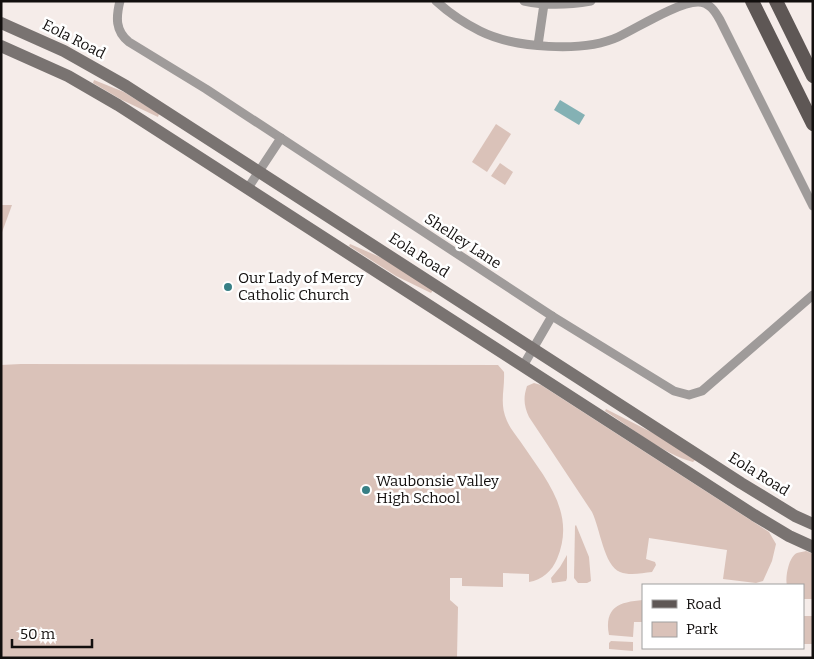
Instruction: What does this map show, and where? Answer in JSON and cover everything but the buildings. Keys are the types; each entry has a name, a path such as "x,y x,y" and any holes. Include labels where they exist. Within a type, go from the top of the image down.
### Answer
{"main road":[{"path":"752,1 813,124"},
{"path":"776,1 813,76"},
{"name":"Eola Road","path":"1,23 64,51 96,68 259,171 741,483 795,516 813,524"},
{"path":"1,46 53,68 94,91 248,188 764,522 813,547"}],"street":[{"name":"Shelley Lane","path":"120,1 117,12 117,26 123,37 206,88 552,316 674,391 689,395 702,391 813,295"},
{"path":"436,1 460,20 481,32 538,45 582,46 598,44 615,38 678,7 697,2 706,3 714,10 720,20 813,206"},
{"path":"524,1 564,5 591,1"},
{"path":"538,45 544,4"},
{"path":"248,188 281,138"},
{"path":"523,366 552,316"}],"green space":[{"path":"94,80 124,92 159,114 158,117 122,100 93,83"},
{"path":"496,124 511,134 487,172 472,162"},
{"path":"500,163 513,172 505,185 491,176"},
{"path":"1,205 12,205 1,235"},
{"path":"350,244 382,258 433,290 431,293 396,276 349,246"},
{"name":"Waubonsie Valley High School","path":"1,365 498,365 504,372 503,408 507,421 548,482 560,511 563,526 562,542 557,559 546,574 534,581 529,582 529,574 503,573 503,587 462,586 462,578 450,578 450,600 458,607 457,658 1,658"},
{"path":"534,383 541,385 769,532 776,544 772,561 763,581 756,583 723,579 727,550 649,538 646,559 655,562 656,565 652,572 628,574 620,572 615,568 606,555 592,512 529,417 525,406 525,394 527,386"},
{"path":"606,409 657,435 695,460 693,462 659,447 605,411"},
{"path":"576,525 589,557 591,581 587,583 578,583 574,578"},
{"path":"806,551 813,554 813,599 804,599 804,584 787,584 787,572 790,562 797,553"},
{"path":"567,555 566,581 552,583 551,578"},
{"path":"642,600 642,622 634,622 633,637 609,635 608,626 611,612 627,602"},
{"path":"804,616 813,616 813,644 804,644"},
{"path":"611,641 633,642 633,651 609,649"}],"water":[{"path":"560,100 585,115 579,125 554,110"}],"place":[{"name":"Our Lady of Mercy Catholic Church","path":"228,287"},
{"name":"Waubonsie Valley High School","path":"366,490"}]}
